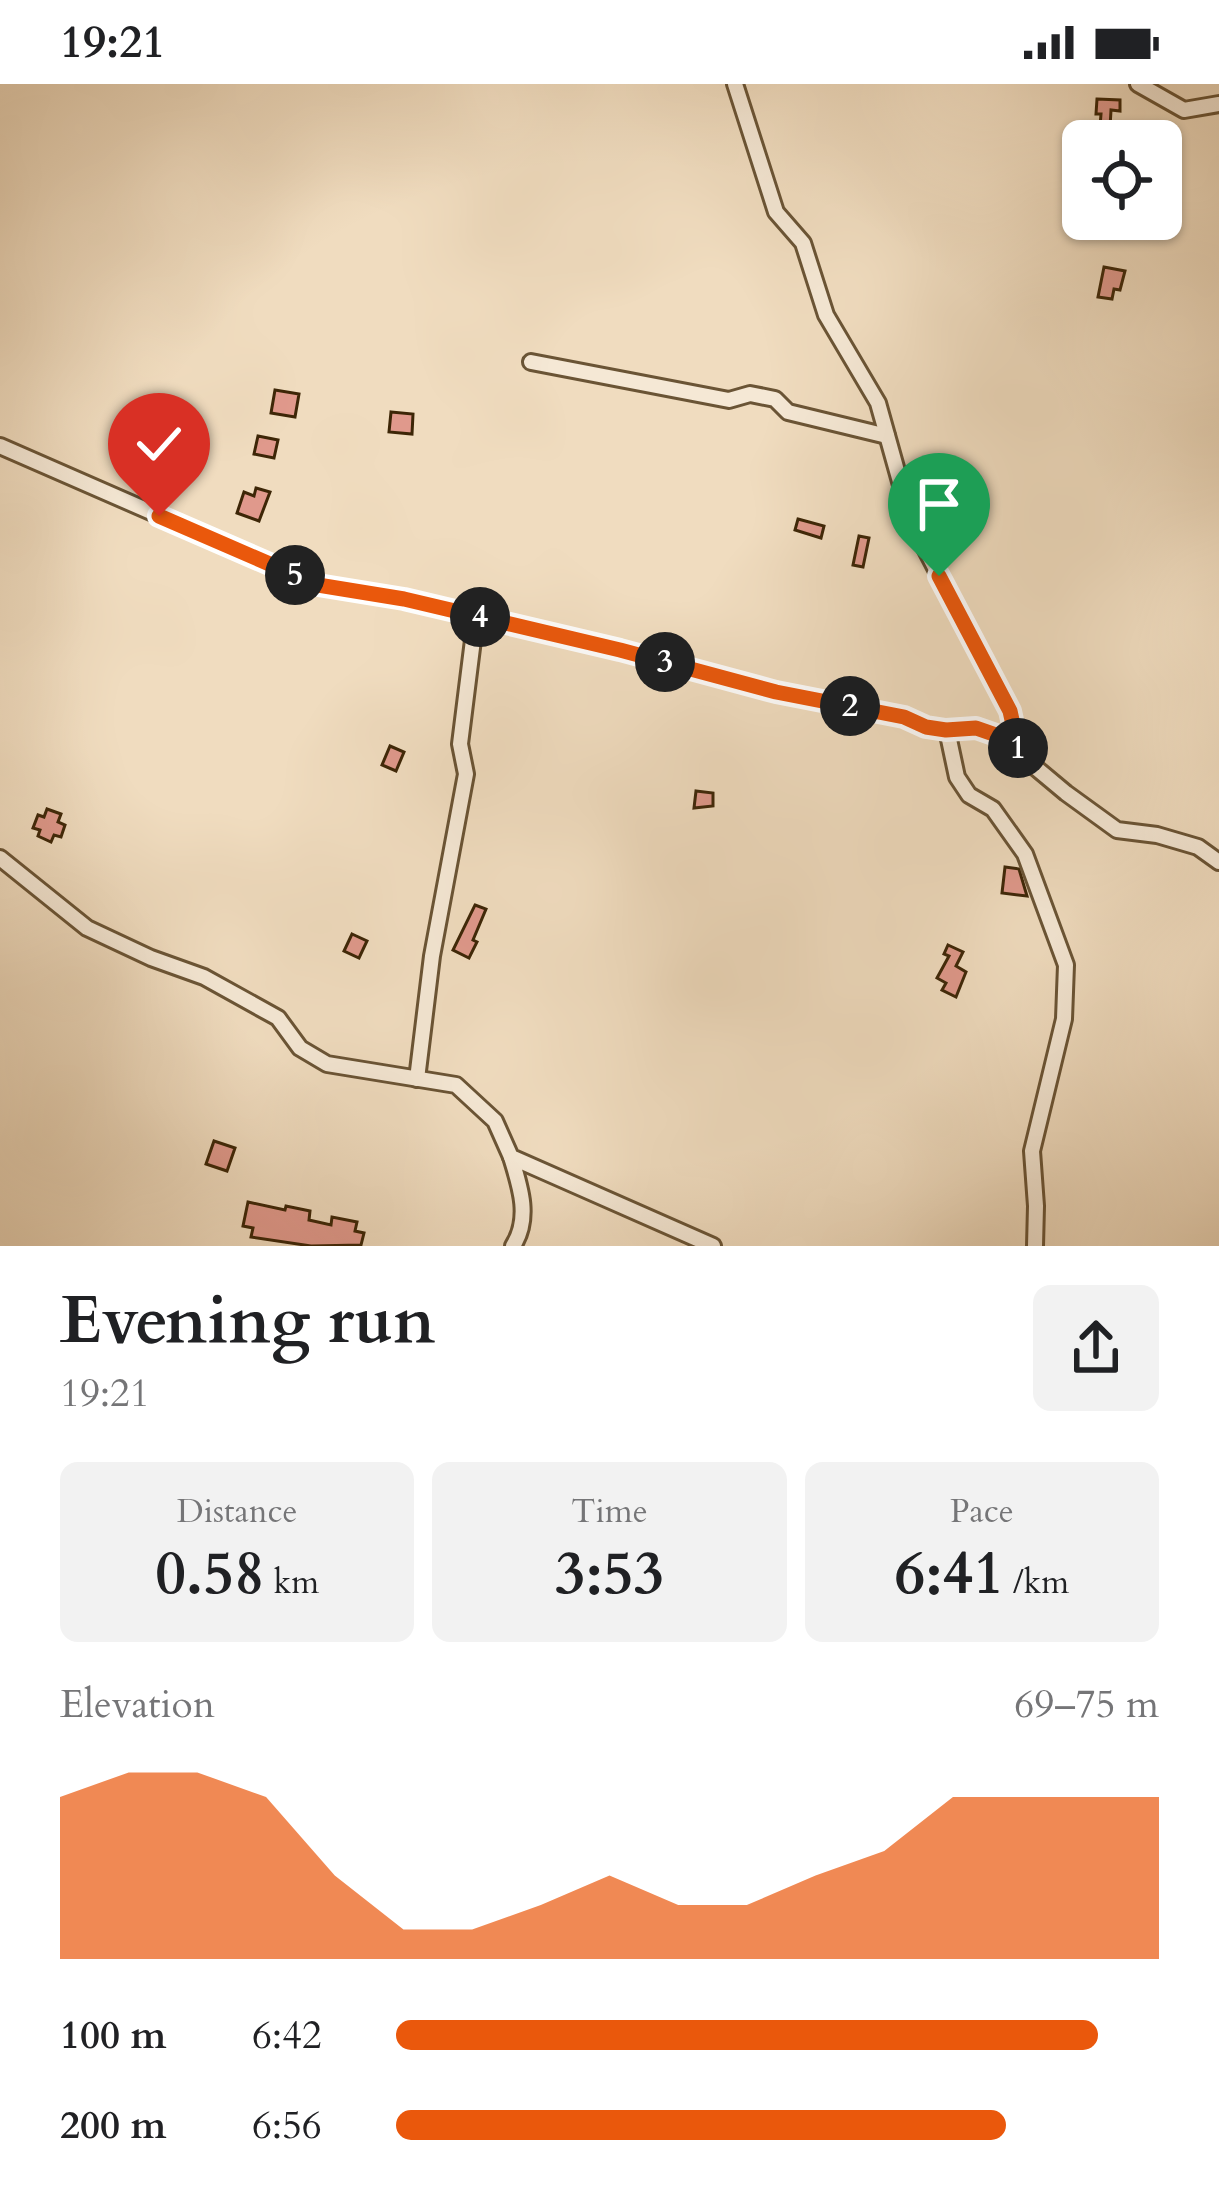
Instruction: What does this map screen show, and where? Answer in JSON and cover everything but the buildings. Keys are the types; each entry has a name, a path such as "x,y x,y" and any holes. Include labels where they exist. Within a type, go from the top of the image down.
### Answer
{"street":[{"path":"735,84 776,212 803,243 826,316 878,403 911,521 1010,711 1020,756"},
{"path":"1138,84 1184,110 1219,104"},
{"path":"531,362 729,400 750,394 775,399 788,412 887,436"},
{"path":"0,446 318,585 404,599 926,727 976,728 999,736 1118,830 1198,847 1219,862"},
{"path":"417,1078 432,956 466,774 460,744 476,616"},
{"path":"946,730 957,777 969,795 993,809 1025,854 1066,965 1064,1019 1032,1150 1034,1246"},
{"path":"0,858 87,928 204,977 278,1018 300,1048 327,1064 456,1085 495,1121 511,1156 524,1199 513,1246"},
{"path":"511,1156 713,1246"}],"route":[{"path":"159,516 318,585 404,599 776,692 904,717 926,727 976,728 999,736 1020,756 1010,711 939,576"}]}
